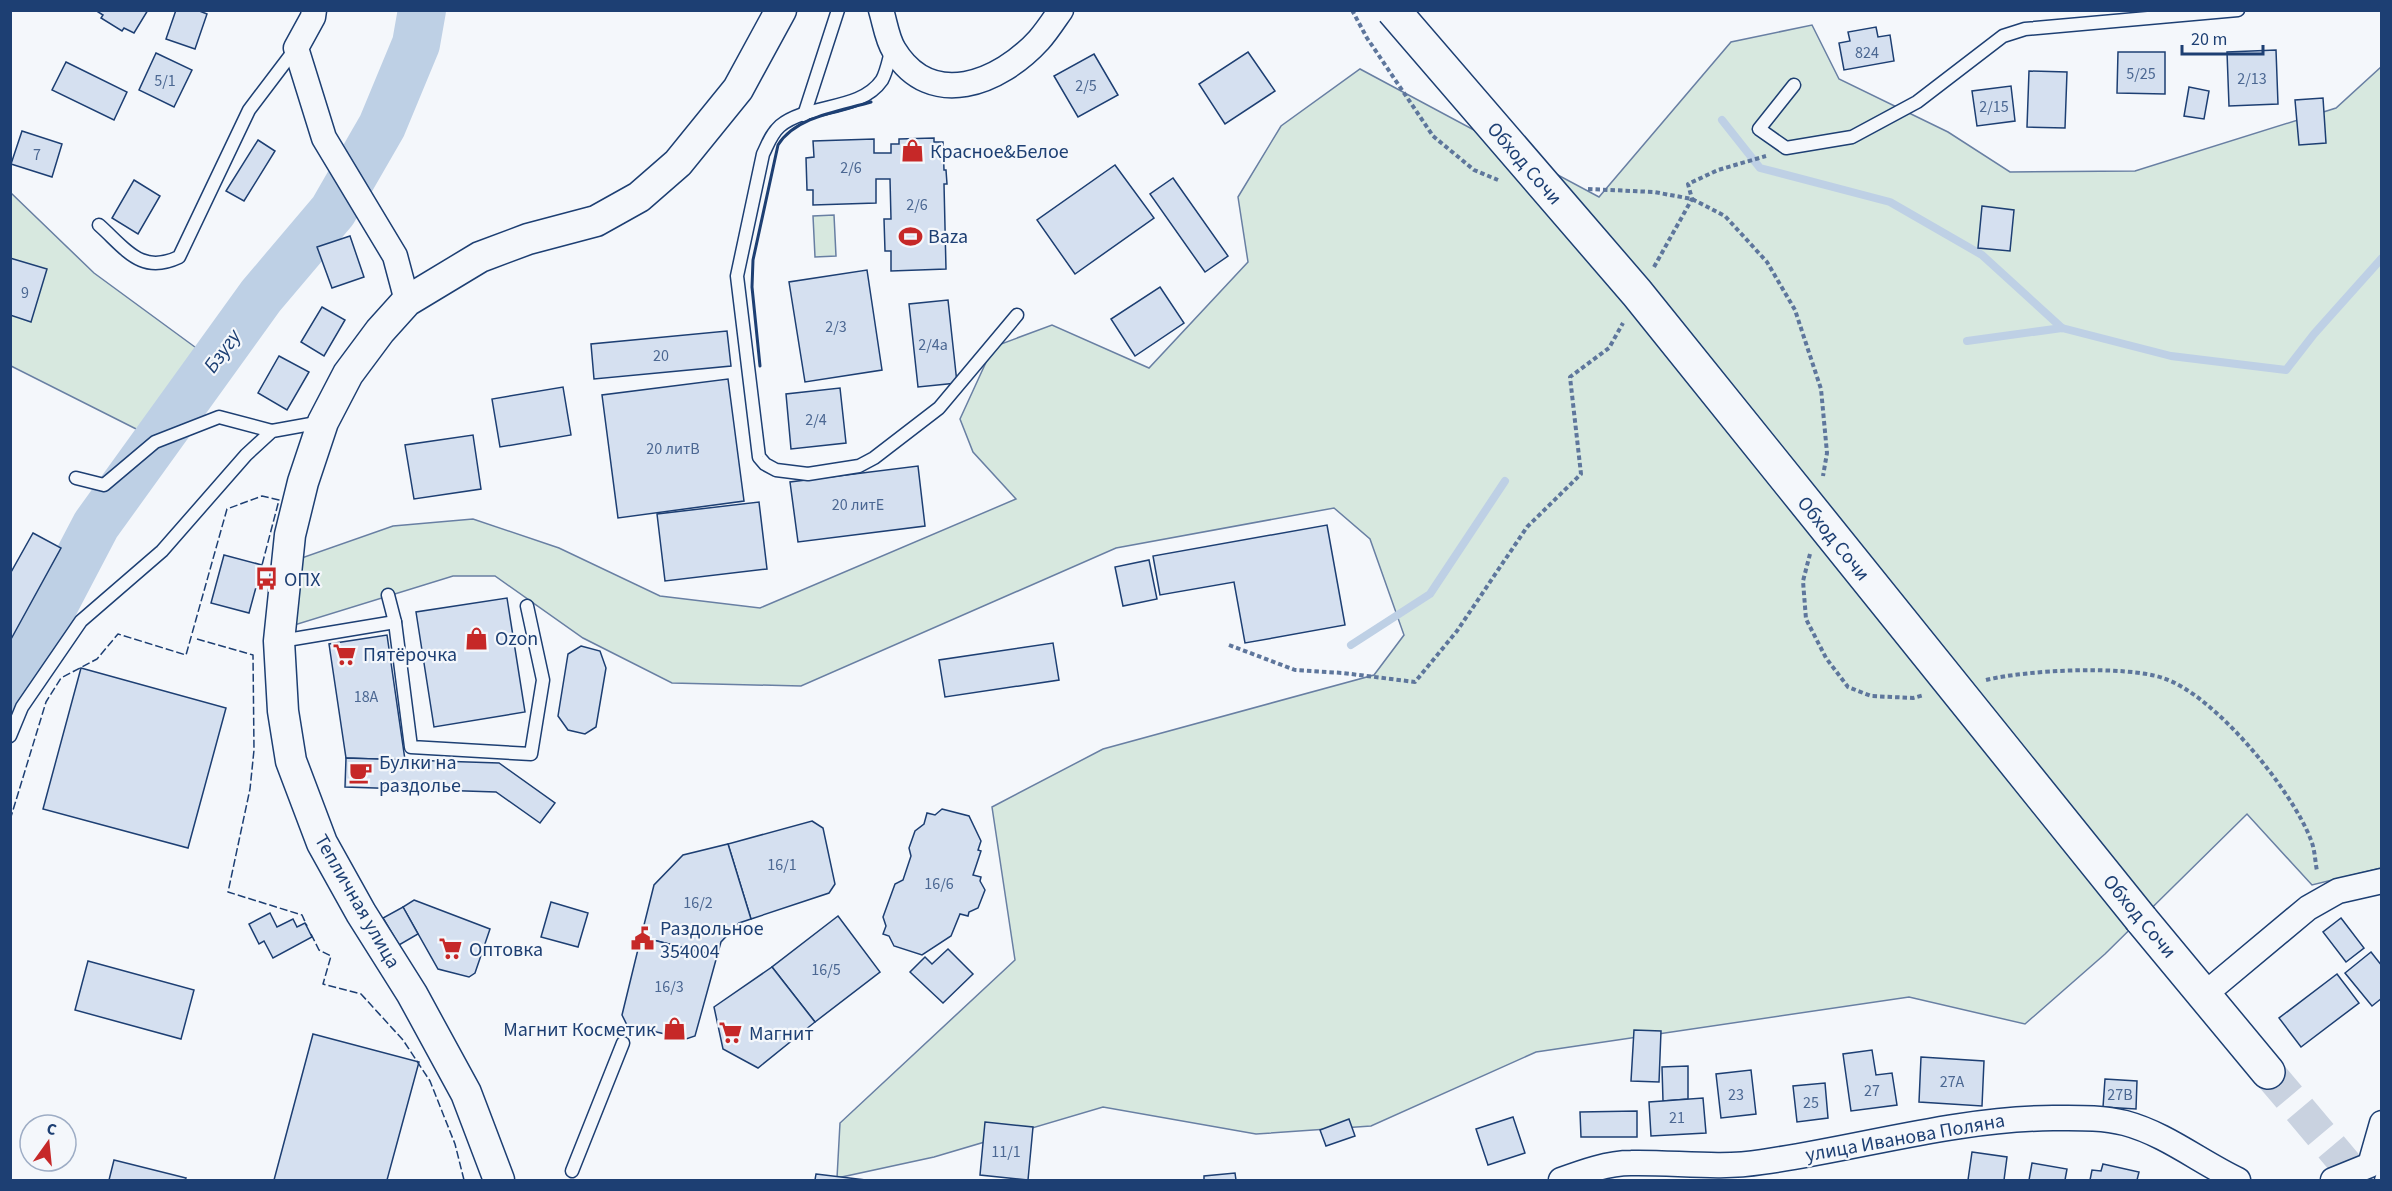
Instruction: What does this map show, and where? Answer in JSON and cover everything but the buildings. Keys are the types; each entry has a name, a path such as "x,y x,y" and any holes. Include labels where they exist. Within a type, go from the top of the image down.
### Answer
{"highway":[{"name":"Обход Сочи","path":"1393,10 1637,293 2140,919 2268,1072"}],"street":[{"path":"314,10 313,17 296,48 324,138 394,256 407,301"},
{"name":"Тепличная улица","path":"499,1180 465,1093 412,994 361,914 322,843 291,761 283,711 279,641 290,535 303,482 323,422 348,374 380,331 407,301 480,258 528,239 596,221 639,197 678,163 738,89 781,10"},
{"path":"881,10 892,48 905,66 918,78 954,86 976,83 1001,71 1038,41 1061,10"},
{"path":"2205,994 2308,908 2338,891 2382,881"},
{"name":"улица Иванова Поляна","path":"1561,1180 1586,1171 1629,1163 1704,1166 1761,1162 1937,1128 2020,1118 2089,1118 2125,1123 2157,1135 2238,1180"},
{"path":"2333,1180 2378,1170 2382,1123"}],"lane":[{"path":"804,115 838,10"},
{"path":"1794,85 1759,129 1785,148 1852,137 1917,102 2003,36 2025,29 2238,10"},
{"path":"99,225 141,262 164,264 179,257 249,110 296,48"},
{"path":"892,48 882,79 869,92 804,115 780,127 771,137 763,154 737,276 756,450 765,464 776,471 808,474 859,466 874,458 939,408 1017,315"},
{"path":"76,478 104,485 155,442 219,417 272,431 323,422"},
{"path":"10,736 22,707 81,621 162,551 246,455 272,431"},
{"path":"388,595 395,622 411,747 531,754 543,680 527,606"},
{"path":"279,641 395,622"},
{"path":"572,1171 623,1043"}],"path":[{"path":"1352,10 1367,38 1433,136 1474,170 1505,183"},
{"path":"1653,268 1692,199 1688,184 1718,170 1757,159"},
{"path":"1581,189 1654,192 1692,199 1725,216 1767,262 1795,310 1821,389 1827,453 1821,486"},
{"path":"1229,645 1295,670 1415,682 1457,631 1527,527 1581,474 1570,377 1609,348 1626,318"},
{"path":"1810,552 1803,581 1806,619 1826,658 1848,687 1871,696 1912,698 1935,692"},
{"path":"1981,681 2031,674 2125,670 2164,678 2205,702 2255,751 2298,812 2312,842 2317,871"}],"shaded area":[{"path":"1812,25 1839,79 1948,132 2010,172 2135,171 2336,108 2381,67 2381,868 2312,885 2247,814 2105,954 2025,1024 1909,997 1536,1052 1371,1126 1256,1134 1103,1107 934,1157 837,1178 840,1123 1015,960 992,807 1103,749 1374,675 1404,635 1370,539 1334,508 1116,548 801,686 672,683 583,638 495,576 453,576 288,627 293,561 393,526 473,519 559,548 660,596 760,608 1016,499 973,452 960,419 993,347 1052,325 1149,368 1248,262 1238,197 1281,126 1360,69 1599,197 1731,42"},
{"path":"10,192 94,273 229,372 162,442 11,366"},
{"path":"834,215 836,256 815,257 813,216"}],"waterway":[{"name":"Бзугу","path":"10,689 96,525 261,296 333,211 382,126 416,44 422,10"},
{"path":"1722,120 1760,168 1890,202 1982,255 2062,328"},
{"path":"1967,341 2062,328 2171,356 2286,370 2314,334 2382,258"},
{"path":"1351,645 1430,594 1505,481"}],"tunnel":[{"path":"2268,1072 2359,1180"}],"fence":[{"path":"10,820 46,702 61,678 97,659 118,634 186,655 227,509 262,496 279,500 262,565"},
{"path":"197,639 253,655 254,750 250,789 228,892 302,915 307,926"},
{"path":"311,934 319,950 331,956 323,984 361,994 403,1040 430,1081 455,1144 464,1180"}],"wall":[{"path":"760,366 752,287 753,260 778,145 786,135 807,121 871,102"}],"place":[{"name":"Красное&Белое","path":"912,151"},
{"name":"Baza","path":"910,236"},
{"name":"ОПХ","path":"266,579"},
{"name":"Ozon","path":"477,638"},
{"name":"Пятёрочка","path":"345,654"},
{"name":"Булки на раздолье","path":"361,773"},
{"name":"Раздольное 354004","path":"642,939"},
{"name":"Оптовка","path":"451,949"},
{"name":"Магнит Косметик","path":"674,1029"},
{"name":"Магнит","path":"731,1033"}]}
